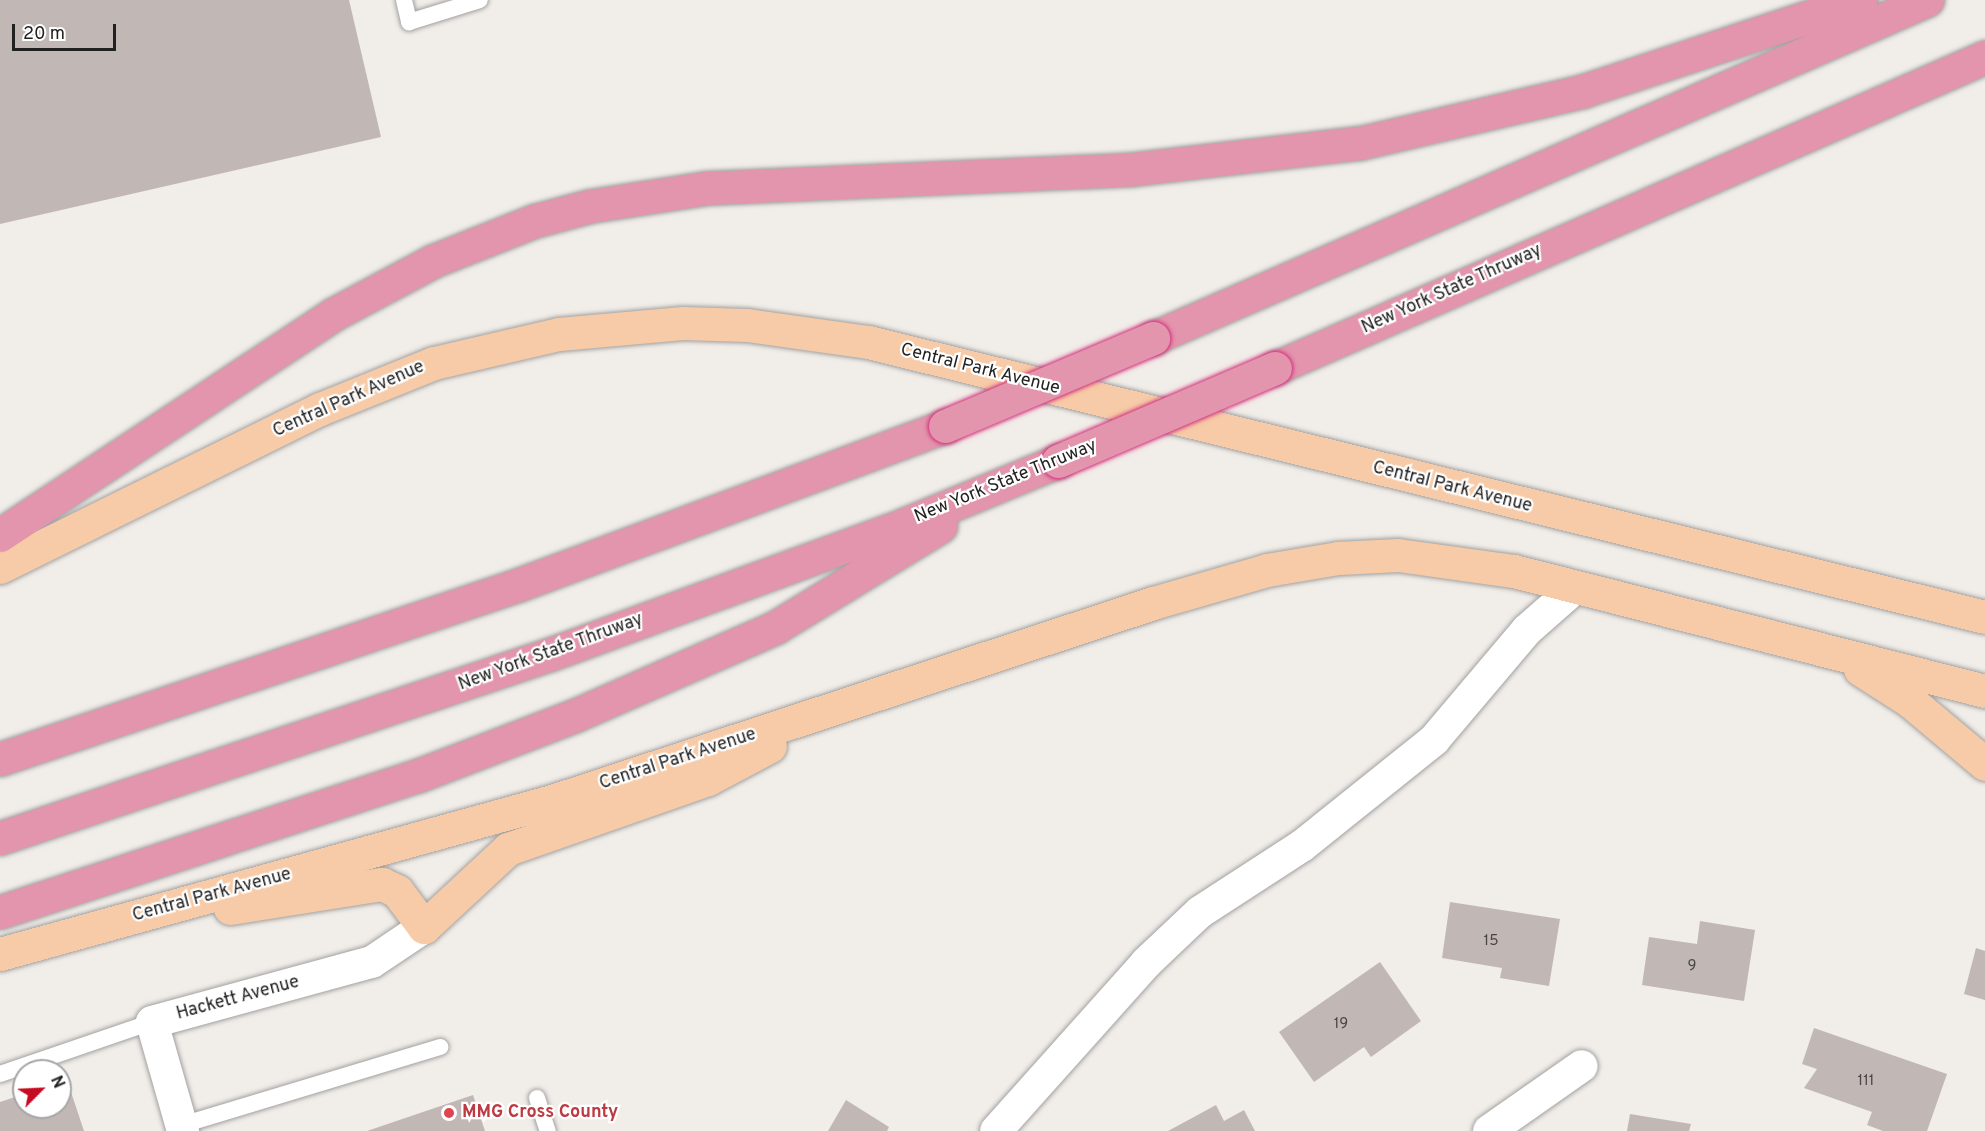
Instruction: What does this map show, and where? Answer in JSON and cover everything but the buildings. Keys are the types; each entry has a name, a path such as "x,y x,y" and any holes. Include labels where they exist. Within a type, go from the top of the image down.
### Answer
{"highway":[{"path":"0,535 363,297 433,261 534,221 590,206 706,188 1134,169 1360,143 1593,88 1860,0"},
{"path":"0,759 518,585 945,426 1153,338 1927,0"},
{"name":"New York State Thruway","path":"0,838 551,654 1024,476 1985,57"},
{"path":"0,912 417,776 576,715 776,627 1024,476"}],"main road":[{"name":"Central Park Avenue","path":"0,567 320,409 434,363 559,334 736,324 868,342 1985,617"},
{"name":"Central Park Avenue","path":"0,954 552,801 1211,585 1338,558 1398,555 1456,560 1576,587 1985,691"},
{"path":"1821,649 1910,701 1985,764"},
{"path":"128,919 305,899 382,884 397,891 424,927 508,849 708,779 851,703"}],"street":[{"path":"996,1131 1192,920 1392,777 1434,740 1527,630 1576,587"},
{"name":"Hackett Avenue","path":"182,1128 152,1022 372,962 424,927"},
{"path":"1490,1131 1581,1066"}],"lane":[{"path":"404,0 410,22 480,0"},
{"path":"0,1074 152,1022"},
{"path":"182,1128 440,1047"},
{"path":"537,1098 548,1131"}],"place":[{"name":"MMG Cross County","path":"449,1113"}]}
